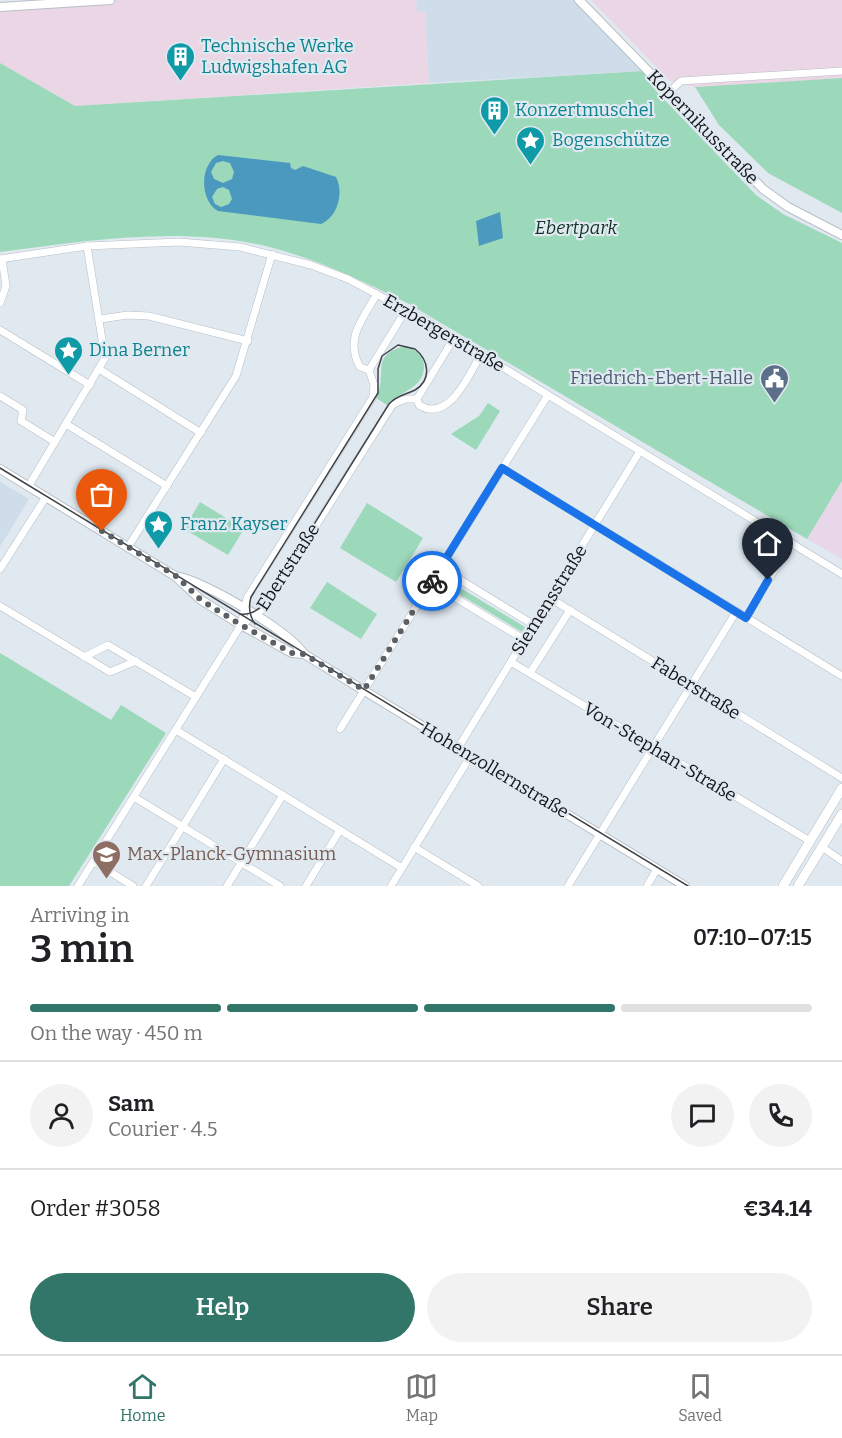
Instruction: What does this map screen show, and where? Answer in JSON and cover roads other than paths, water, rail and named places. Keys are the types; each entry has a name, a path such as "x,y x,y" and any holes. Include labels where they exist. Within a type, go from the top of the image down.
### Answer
{"main road":[{"path":"783,886 842,788"},
{"path":"798,886 842,814"},
{"path":"810,841 822,847"}],"street":[{"path":"0,7 110,0"},
{"name":"Kopernikusstraße","path":"579,0 764,189 788,207 842,235"},
{"path":"669,92 681,81 842,71"},
{"name":"Erzbergerstraße","path":"1,259 87,246 178,242 210,243 272,254 311,265 406,309 842,574"},
{"path":"28,487 105,358 87,246"},
{"path":"128,547 236,376 272,254"},
{"path":"0,303 6,286 1,259"},
{"name":"Ebertstraße","path":"241,625 243,609 373,397 374,385 369,370 360,367 352,343 355,331 377,294"},
{"path":"369,370 406,309"},
{"path":"100,320 128,315 149,316 248,341"},
{"path":"0,330 90,385"},
{"path":"454,338 417,399 423,408 448,404 457,395 481,354"},
{"path":"99,369 201,433"},
{"path":"340,729 548,395"},
{"path":"0,396 23,410 21,421 55,442"},
{"name":"Ebertstraße","path":"241,625 256,616 389,410 400,400 417,399"},
{"path":"66,424 167,486"},
{"name":"Siemensstraße","path":"458,748 640,451"},
{"path":"502,468 842,676"},
{"name":"Hohenzollernstraße","path":"0,470 176,576 201,600 241,625 292,653 304,654 685,886"},
{"path":"0,569 46,497"},
{"path":"746,618 790,542"},
{"path":"441,568 534,625"},
{"name":"Hohenzollernstraße","path":"176,576 198,581 256,616 298,644 304,654"},
{"path":"431,583 525,640"},
{"name":"Faberstraße","path":"550,598 842,778"},
{"path":"0,606 110,672 136,661"},
{"name":"Siemensstraße","path":"530,673 570,610"},
{"path":"568,886 736,612"},
{"path":"78,886 241,625"},
{"path":"84,657 108,645 196,697"},
{"name":"Von-Stephan-Straße","path":"511,662 810,841"},
{"path":"176,730 402,868"},
{"path":"391,886 471,755"},
{"path":"146,886 224,759"},
{"path":"227,886 283,795"},
{"path":"134,797 280,886"},
{"path":"306,886 340,830"},
{"path":"414,847 478,886"},
{"path":"822,847 842,861"},
{"path":"94,862 133,886"},
{"path":"647,886 657,869"}],"water":[{"path":"218,155 290,163 291,168 295,170 303,166 336,177 339,190 338,204 332,216 321,224 218,211 207,199 205,191 205,174 212,160","holes":["223,161 230,163 234,172 232,179 223,183 214,179 211,172 216,163","223,187 229,190 232,199 229,204 221,207 215,204 212,197 217,189"]},
{"path":"500,212 503,238 479,246 476,221"}],"tram line":[{"path":"240,614 247,614 250,613 254,612 265,603 389,404 398,397 415,390 424,381 426,364 415,349 398,345 382,356 378,369 378,393 251,597 250,604 250,611 250,614 255,624"},
{"path":"0,468 688,886"}],"place":[{"name":"Technische Werke Ludwigshafen AG","path":"180,82"},
{"name":"Konzertmuschel","path":"494,136"},
{"name":"Bogenschütze","path":"531,166"},
{"name":"Dina Berner","path":"68,376"},
{"name":"Friedrich-Ebert-Halle","path":"774,404"},
{"name":"Franz Kayser","path":"159,550"},
{"name":"Max-Planck-Gymnasium","path":"106,880"}],"park label":[{"name":"Ebertpark","path":"576,228"}]}
